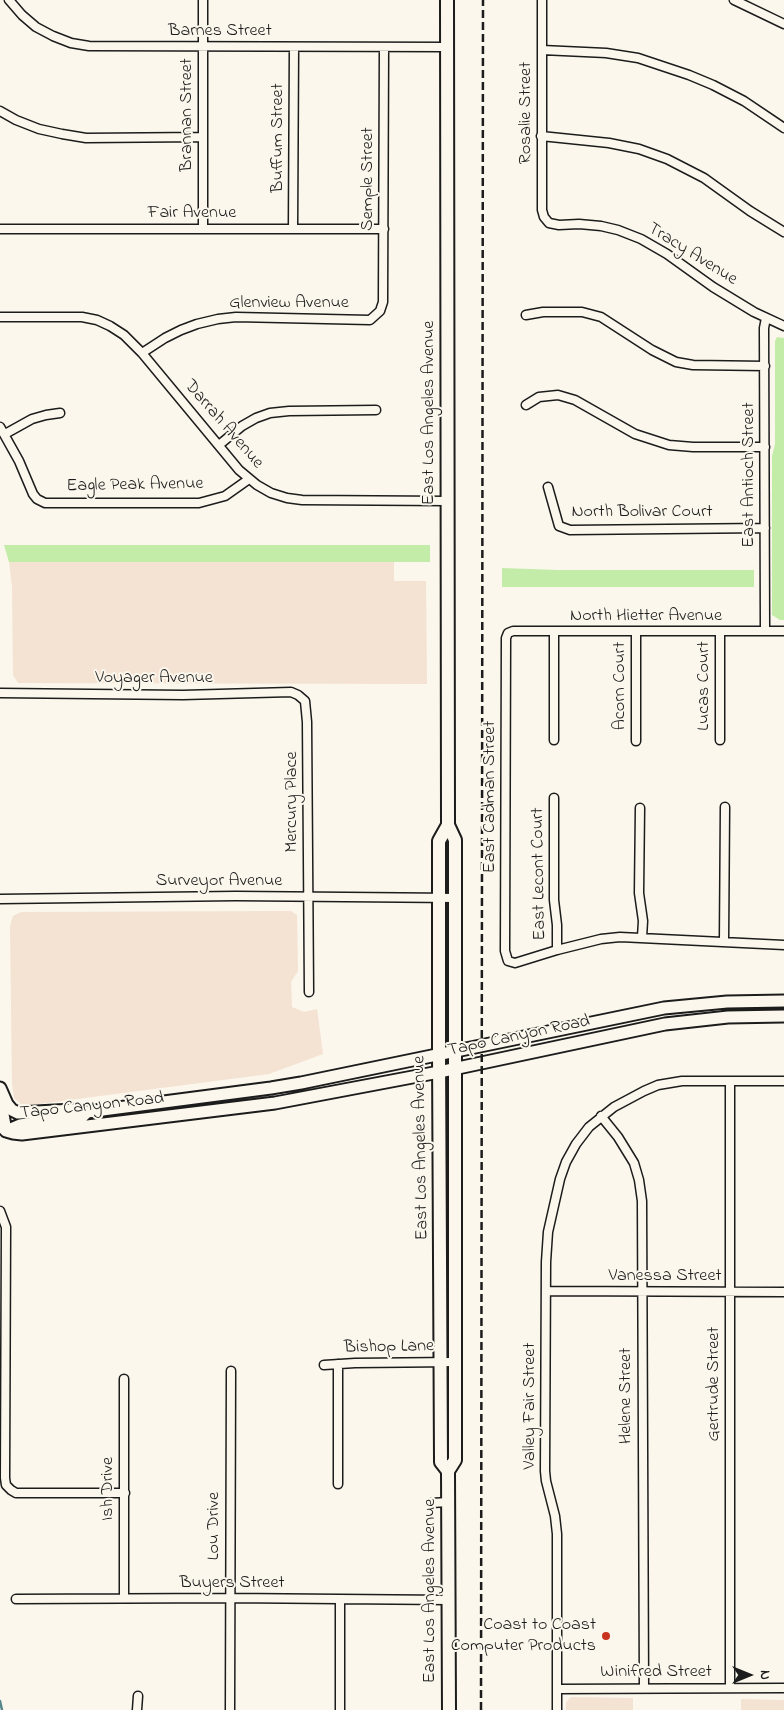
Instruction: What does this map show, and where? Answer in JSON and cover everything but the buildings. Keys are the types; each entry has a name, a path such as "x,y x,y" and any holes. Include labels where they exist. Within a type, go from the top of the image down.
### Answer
{"main road":[{"name":"East Los Angeles Avenue","path":"447,0 448,825 455,840 455,1460 448,1471 449,1710"},
{"name":"East Los Angeles Avenue","path":"448,825 439,842 438,1055 442,1462 448,1471"},
{"name":"Tapo Canyon Road","path":"3,1128 83,1116 87,1112 271,1088 664,1008 727,1002 784,1001"},
{"name":"Tapo Canyon Road","path":"3,1128 13,1133 22,1134 275,1103 439,1072 665,1024 728,1017 784,1016"},
{"path":"0,1088 7,1104 18,1113 82,1110 87,1112"},
{"path":"0,1098 3,1128"}],"street":[{"name":"Barnes Street","path":"9,0 36,27 71,43 89,46 447,47"},
{"name":"Brannan Street","path":"203,0 203,230"},
{"name":"Rosalie Street","path":"542,0 542,210 544,217 549,223"},
{"path":"734,0 784,24"},
{"name":"Buffum Street","path":"293,230 294,47"},
{"name":"Semple Street","path":"380,311 384,302 384,47"},
{"path":"542,50 606,52 638,58 713,85 744,101 784,128"},
{"path":"0,111 16,120 39,128 86,138 203,137"},
{"path":"541,136 610,143 667,159 704,178 750,211 784,232"},
{"name":"Tracy Avenue","path":"549,223 601,226 641,239 713,287 766,318 784,326"},
{"name":"Fair Avenue","path":"0,230 384,230"},
{"name":"Glenview Avenue","path":"142,353 181,330 218,319 236,317 370,320 380,311"},
{"path":"526,315 543,312 582,312 602,317 652,350 676,362 693,365 765,366"},
{"name":"Darrah Avenue","path":"0,316 82,317 97,320 124,335 142,353 249,479 271,493 302,500 448,501"},
{"name":"East Antioch Street","path":"765,631 764,328 766,318"},
{"path":"526,405 539,397 558,395 575,400 635,434 660,442 693,447 765,447"},
{"path":"219,445 242,426 270,413 376,410"},
{"path":"2,431 32,419 60,413"},
{"name":"Eagle Peak Avenue","path":"2,431 19,461 33,494 37,499 45,502 199,503 225,496 249,479"},
{"name":"North Bolivar Court","path":"548,487 553,499 556,519 560,526 570,530 765,528"},
{"name":"North Hietter Avenue","path":"508,633 513,631 784,631"},
{"name":"Acorn Court","path":"636,631 636,741"},
{"path":"554,632 554,740"},
{"name":"Lucas Court","path":"720,632 720,740"},
{"name":"East Cadman Street","path":"508,633 506,638 506,951 508,961 515,963 556,950"},
{"name":"Voyager Avenue","path":"0,693 184,694 291,692 305,701"},
{"name":"Mercury Place","path":"305,701 308,722 309,992"},
{"name":"East Lecont Court","path":"554,798 556,950"},
{"path":"724,807 724,941"},
{"path":"640,808 639,893 643,922 642,937"},
{"name":"Surveyor Avenue","path":"0,899 455,898"},
{"path":"556,950 600,939 620,937 784,945"},
{"name":"Gertrude Street","path":"730,1081 730,1688"},
{"name":"Valley Fair Street","path":"557,1710 557,1534 545,1471 548,1232 560,1178 576,1144 601,1116 626,1100 658,1086 682,1082 784,1081"},
{"name":"Helene Street","path":"601,1116 627,1150 639,1180 642,1201 644,1688"},
{"path":"0,1210 6,1227 6,1484 16,1493 125,1493"},
{"name":"Vanessa Street","path":"547,1291 784,1292"},
{"name":"Bishop Lane","path":"324,1365 455,1362"},
{"path":"338,1364 338,1484"},
{"name":"Lou Drive","path":"230,1372 230,1710"},
{"name":"Ish Drive","path":"124,1379 124,1598"},
{"path":"432,1503 448,1502"},
{"name":"Buyers Street","path":"16,1598 449,1600"},
{"path":"340,1600 340,1710"},
{"name":"Winifred Street","path":"558,1689 784,1688"},
{"path":"137,1710 138,1696"}],"shaded area":[{"path":"9,562 394,562 394,581 426,581 427,684 18,683 13,675 12,586"},
{"path":"291,911 297,915 298,971 291,982 292,1007 304,1012 317,1009 323,1054 269,1074 31,1105 21,1104 14,1098 12,1083 10,926 13,916 21,912"},
{"path":"571,1697 633,1698 633,1710 566,1710 566,1702"},
{"path":"741,1699 784,1700 784,1710 741,1710"}],"green space":[{"path":"777,337 784,338 784,620 780,620 772,615 772,456 775,444 775,341"},
{"path":"4,545 430,545 430,562 9,562"},
{"path":"502,568 558,570 754,570 754,587 502,587"}],"waterway":[{"path":"0,1701 2,1710"}],"railway":[{"path":"481,1710 483,0"}],"place":[{"name":"Coast to Coast Computer Products","path":"606,1636"}]}
